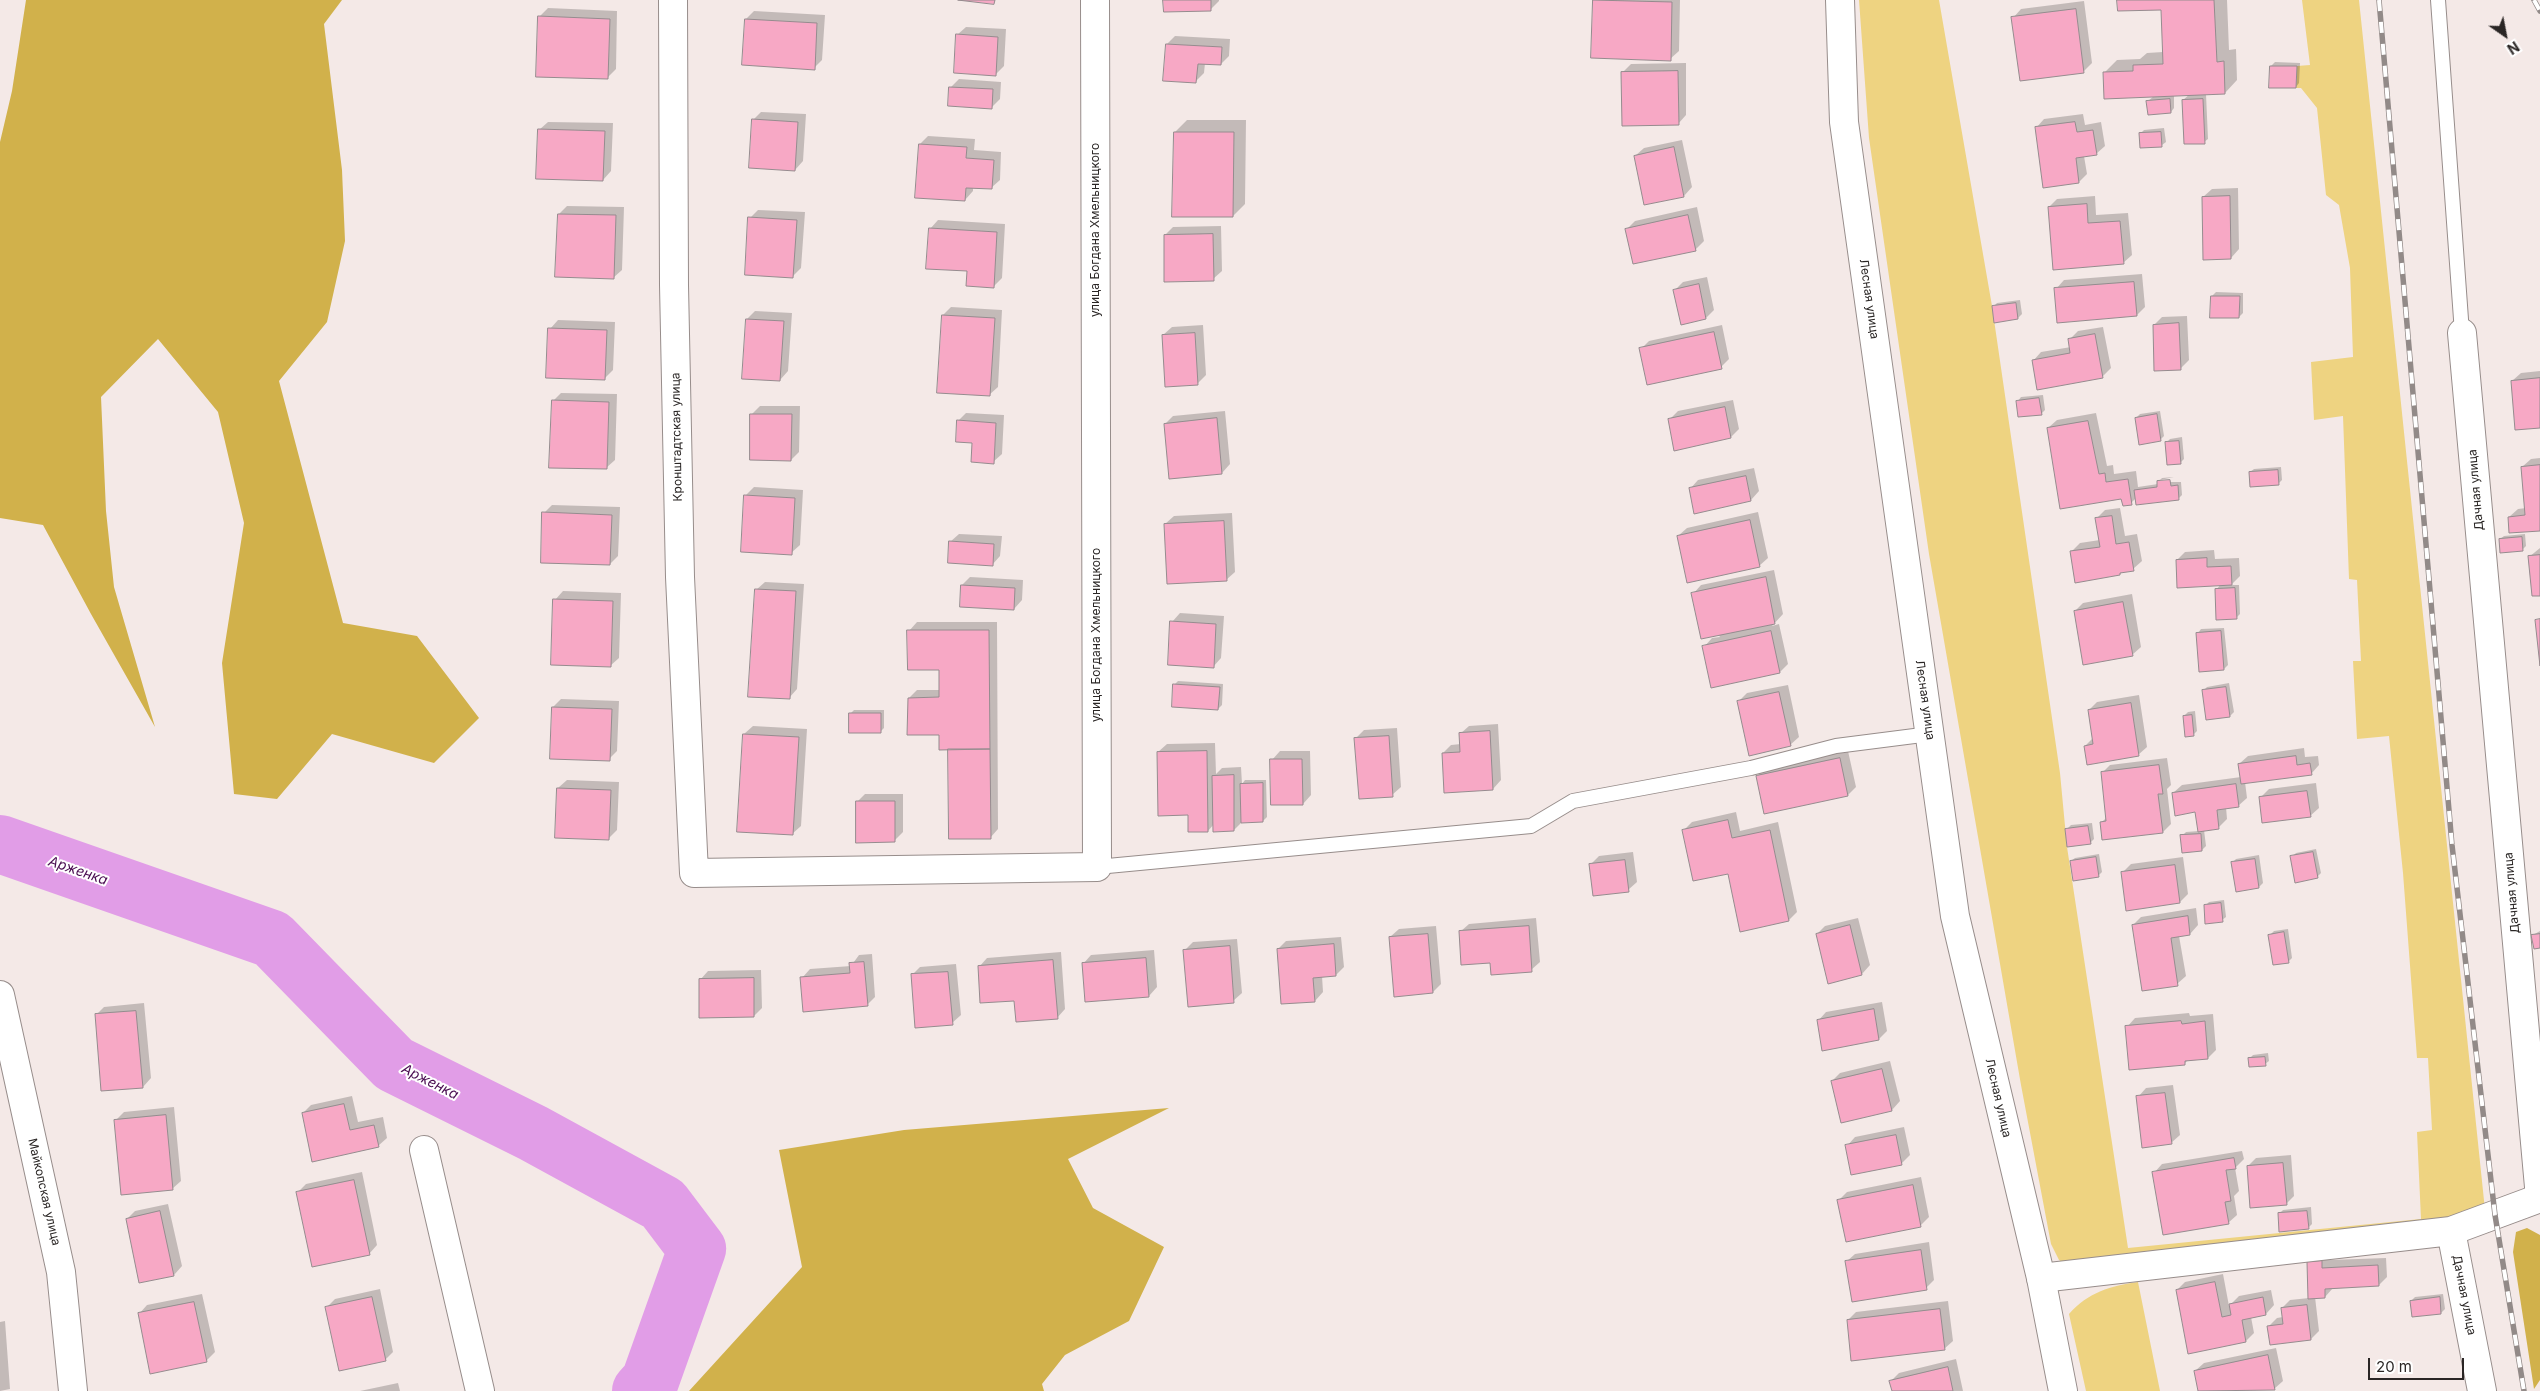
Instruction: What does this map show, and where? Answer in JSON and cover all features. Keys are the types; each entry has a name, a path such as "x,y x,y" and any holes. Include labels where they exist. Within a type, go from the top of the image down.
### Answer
{"street":[{"name":"Кронштадтская улица","path":"673,0 674,285 680,577 694,874 1097,867"},
{"name":"улица Богдана Хмельницкого","path":"1095,0 1097,867"},
{"name":"Лесная улица","path":"1840,0 1844,122 1955,916 2041,1278 2063,1391"},
{"name":"Дачная улица","path":"2462,333 2540,1198 2451,1231 2482,1391"},
{"name":"Майкопская улица","path":"0,995 62,1272 73,1391"},
{"path":"424,1150 480,1391"},
{"path":"2041,1278 2451,1231"}],"lane":[{"path":"2438,0 2462,333"},
{"path":"1097,867 1531,826 1573,802 1751,768 1836,746 1930,734"}],"shaded area":[{"path":"26,0 342,0 324,24 342,170 345,241 327,322 279,381 343,623 417,636 479,718 434,763 332,734 277,799 234,794 222,663 244,523 218,412 158,339 101,397 106,511 114,587 155,727 43,525 0,518 0,142 12,91"},
{"path":"1859,0 1939,0 1992,306 2060,773 2067,847 2128,1248 2421,1219 2417,1132 2432,1130 2428,1058 2417,1058 2403,873 2389,736 2357,739 2353,661 2361,661 2357,580 2349,579 2343,416 2314,420 2311,362 2353,357 2350,268 2339,205 2326,195 2317,108 2301,88 2296,88 2297,66 2310,65 2302,0 2359,0 2485,1210 2442,1222 2068,1266 2059,1260 2051,1244 2021,1085 1929,554 1869,138"},
{"path":"1169,1108 1068,1159 1093,1208 1164,1247 1129,1321 1065,1355 1042,1384 1044,1391 689,1391 802,1267 779,1150 904,1130"},
{"path":"2527,1228 2540,1235 2540,1380 2534,1389 2513,1252 2516,1232"},
{"path":"2138,1282 2160,1391 2086,1391 2069,1314 2084,1300 2100,1291"}],"building":[{"path":"958,0 995,0 994,4"},
{"path":"1163,0 1211,0 1211,11 1164,12"},
{"path":"1593,0 1672,2 1671,61 1591,58"},
{"path":"2117,0 2214,0 2217,62 2224,61 2225,94 2104,99 2103,72 2133,71 2133,65 2163,64 2161,10 2118,11"},
{"path":"2076,9 2084,73 2020,81 2011,17"},
{"path":"538,16 610,19 608,79 536,77"},
{"path":"745,19 817,23 815,70 742,65"},
{"path":"956,34 998,37 996,76 954,73"},
{"path":"1166,44 1222,47 1221,65 1198,64 1196,83 1163,81"},
{"path":"2270,66 2297,66 2296,88 2269,88"},
{"path":"1678,71 1679,125 1622,126 1621,72"},
{"path":"949,87 993,89 992,109 948,106"},
{"path":"2170,99 2171,113 2148,115 2146,101"},
{"path":"2203,99 2205,144 2184,144 2182,100"},
{"path":"752,119 798,122 795,171 749,168"},
{"path":"2075,122 2077,132 2093,130 2097,155 2076,158 2079,183 2043,188 2035,127"},
{"path":"538,129 605,131 603,181 536,179"},
{"path":"1174,132 1234,132 1233,217 1172,217"},
{"path":"2161,132 2162,147 2140,148 2139,133"},
{"path":"919,144 967,147 966,158 994,160 992,189 966,188 965,201 915,198"},
{"path":"1674,147 1684,197 1644,205 1634,156"},
{"path":"2230,196 2231,259 2203,260 2202,197"},
{"path":"2087,204 2088,223 2120,221 2124,264 2053,270 2048,207"},
{"path":"558,214 616,215 614,279 555,277"},
{"path":"1688,215 1696,251 1633,264 1625,229"},
{"path":"748,217 797,220 793,278 745,275"},
{"path":"929,228 997,232 994,288 966,286 967,271 926,269"},
{"path":"1213,234 1214,281 1164,282 1164,235"},
{"path":"2134,282 2137,316 2057,323 2054,288"},
{"path":"1699,284 1706,319 1681,325 1673,290"},
{"path":"2211,296 2240,296 2239,318 2210,318"},
{"path":"2016,303 2018,319 1994,323 1992,306"},
{"path":"942,315 995,318 990,396 937,393"},
{"path":"746,319 784,321 780,381 742,379"},
{"path":"2179,323 2181,370 2154,371 2153,325"},
{"path":"548,328 607,330 605,380 546,378"},
{"path":"1714,332 1722,369 1647,385 1639,348"},
{"path":"1195,333 1198,385 1165,387 1162,335"},
{"path":"2095,334 2103,378 2037,390 2032,360 2070,353 2068,339"},
{"path":"2540,378 2540,428 2515,430 2511,381"},
{"path":"2039,398 2042,415 2018,417 2016,401"},
{"path":"552,400 609,402 607,469 549,468"},
{"path":"1725,407 1731,438 1674,451 1668,419"},
{"path":"750,414 792,414 791,461 750,460"},
{"path":"2157,414 2161,441 2139,445 2135,418"},
{"path":"1217,418 1222,474 1169,479 1164,424"},
{"path":"957,420 996,423 994,464 971,462 972,443 956,442"},
{"path":"2088,421 2099,474 2105,473 2106,482 2128,479 2132,505 2123,506 2121,499 2060,509 2047,428"},
{"path":"2179,441 2181,464 2167,465 2165,442"},
{"path":"2540,465 2540,531 2509,533 2508,517 2525,515 2521,467"},
{"path":"2278,470 2279,485 2250,487 2249,472"},
{"path":"1746,476 1751,501 1694,514 1689,488"},
{"path":"2170,480 2171,486 2178,485 2179,500 2136,505 2134,490 2157,487 2157,481"},
{"path":"744,495 795,498 792,555 741,552"},
{"path":"542,512 612,515 610,565 541,563"},
{"path":"2112,516 2116,544 2129,542 2134,571 2075,583 2070,551 2100,547 2095,518"},
{"path":"1750,520 1760,567 1687,583 1677,536"},
{"path":"1224,521 1227,581 1167,584 1164,524"},
{"path":"2522,537 2523,551 2500,553 2499,539"},
{"path":"949,541 994,544 993,566 948,563"},
{"path":"2540,555 2540,596 2532,596 2528,556"},
{"path":"2207,558 2207,567 2231,566 2232,585 2177,588 2176,560"},
{"path":"1766,577 1775,624 1701,639 1691,593"},
{"path":"961,585 1015,588 1014,610 960,607"},
{"path":"2235,588 2237,619 2216,620 2215,589"},
{"path":"755,589 796,591 790,699 748,697"},
{"path":"553,599 613,601 611,667 551,665"},
{"path":"2123,602 2133,656 2083,665 2074,611"},
{"path":"2540,619 2540,666 2535,620"},
{"path":"1170,621 1216,624 1214,668 1168,665"},
{"path":"907,630 989,630 990,749 939,750 939,735 907,735 908,698 939,697 939,670 908,670"},
{"path":"1771,631 1780,673 1711,688 1702,646"},
{"path":"2221,631 2224,670 2199,672 2196,633"},
{"path":"1173,684 1220,687 1218,710 1172,707"},
{"path":"2226,687 2230,717 2206,720 2202,690"},
{"path":"1779,692 1791,746 1749,756 1737,701"},
{"path":"2131,703 2139,756 2087,765 2084,746 2093,744 2088,710"},
{"path":"552,707 612,709 610,761 550,759"},
{"path":"849,713 881,713 881,733 849,733"},
{"path":"2192,715 2194,736 2185,737 2183,716"},
{"path":"1490,731 1493,790 1444,793 1442,753 1460,752 1459,733"},
{"path":"743,734 799,737 793,835 737,832"},
{"path":"1389,736 1393,797 1359,799 1354,738"},
{"path":"948,749 990,749 991,839 949,839"},
{"path":"1207,751 1208,832 1188,832 1188,815 1158,816 1157,752"},
{"path":"2296,756 2297,765 2310,763 2312,775 2241,784 2238,764"},
{"path":"1840,758 1848,796 1764,814 1756,776"},
{"path":"1270,759 1302,759 1303,805 1271,805"},
{"path":"2159,765 2163,794 2158,794 2163,833 2102,840 2100,822 2106,821 2101,772"},
{"path":"1234,775 1234,831 1213,832 1212,776"},
{"path":"1263,783 1263,822 1241,823 1240,784"},
{"path":"2236,784 2239,807 2217,810 2219,829 2198,832 2195,812 2175,816 2172,793"},
{"path":"557,788 611,790 609,840 555,838"},
{"path":"2307,791 2311,817 2262,823 2259,797"},
{"path":"856,801 895,801 895,842 856,843"},
{"path":"1728,820 1732,838 1770,830 1789,921 1740,932 1728,874 1693,881 1682,830"},
{"path":"2088,826 2091,844 2067,847 2065,829"},
{"path":"2201,834 2202,851 2182,853 2180,835"},
{"path":"2313,852 2318,878 2295,883 2290,856"},
{"path":"2096,857 2099,877 2073,881 2070,861"},
{"path":"2255,859 2259,888 2236,892 2231,862"},
{"path":"1625,860 1629,892 1593,896 1589,864"},
{"path":"2175,865 2180,903 2126,911 2121,872"},
{"path":"2221,903 2223,922 2205,924 2204,905"},
{"path":"2188,916 2190,935 2171,938 2178,986 2142,991 2132,925"},
{"path":"1850,925 1862,975 1828,984 1816,934"},
{"path":"1529,926 1532,972 1491,975 1490,963 1461,965 1459,931"},
{"path":"2284,932 2289,963 2273,965 2268,935"},
{"path":"1428,934 1433,993 1394,997 1389,937"},
{"path":"2540,934 2540,948 2534,949 2531,935"},
{"path":"1334,944 1336,976 1313,978 1315,1002 1281,1004 1277,949"},
{"path":"1230,946 1234,1003 1188,1007 1183,950"},
{"path":"1146,958 1149,997 1085,1002 1082,963"},
{"path":"1053,960 1058,1019 1016,1022 1014,1001 980,1003 978,966"},
{"path":"864,962 868,1006 803,1012 800,977 850,973 849,963"},
{"path":"948,972 953,1025 915,1028 911,974"},
{"path":"754,978 754,1017 699,1018 699,979"},
{"path":"1874,1009 1879,1040 1822,1051 1817,1020"},
{"path":"136,1011 143,1088 101,1091 95,1014"},
{"path":"2181,1021 2182,1024 2205,1021 2208,1059 2185,1061 2185,1065 2129,1070 2125,1026"},
{"path":"2265,1057 2266,1066 2249,1067 2248,1058"},
{"path":"1882,1069 1892,1111 1841,1123 1831,1081"},
{"path":"2165,1093 2172,1144 2142,1148 2136,1096"},
{"path":"344,1104 350,1130 374,1125 379,1147 312,1162 302,1113"},
{"path":"166,1115 173,1190 121,1195 114,1120"},
{"path":"1896,1135 1902,1165 1851,1175 1845,1145"},
{"path":"2234,1158 2236,1169 2226,1170 2231,1201 2225,1202 2229,1224 2163,1235 2152,1172"},
{"path":"2283,1163 2287,1205 2250,1208 2247,1166"},
{"path":"354,1180 370,1255 312,1267 296,1192"},
{"path":"1913,1185 1921,1227 1846,1242 1837,1200"},
{"path":"160,1211 174,1276 139,1283 126,1219"},
{"path":"2307,1211 2309,1229 2279,1232 2278,1213"},
{"path":"1921,1250 1927,1290 1852,1302 1845,1261"},
{"path":"2322,1261 2322,1268 2378,1265 2379,1286 2325,1289 2325,1298 2308,1299 2307,1262"},
{"path":"2215,1282 2222,1317 2231,1315 2229,1304 2263,1297 2266,1315 2242,1320 2246,1342 2188,1354 2176,1290"},
{"path":"372,1297 386,1361 339,1371 325,1307"},
{"path":"2440,1297 2441,1314 2412,1317 2410,1301"},
{"path":"194,1302 207,1362 150,1374 138,1313"},
{"path":"2307,1305 2311,1340 2270,1345 2267,1326 2283,1324 2281,1308"},
{"path":"1940,1309 1945,1350 1851,1361 1847,1320"},
{"path":"2268,1355 2275,1390 2198,1391 2194,1371"},
{"path":"1948,1367 1953,1391 1892,1391 1889,1381"}],"waterway":[{"name":"Арженка","path":"0,844 272,939 394,1064 533,1133 663,1204 697,1249 650,1381 641,1391"}],"railway":[{"path":"2379,0 2452,845 2495,1215 2524,1391"},
{"path":"2534,0 2540,11"}]}
